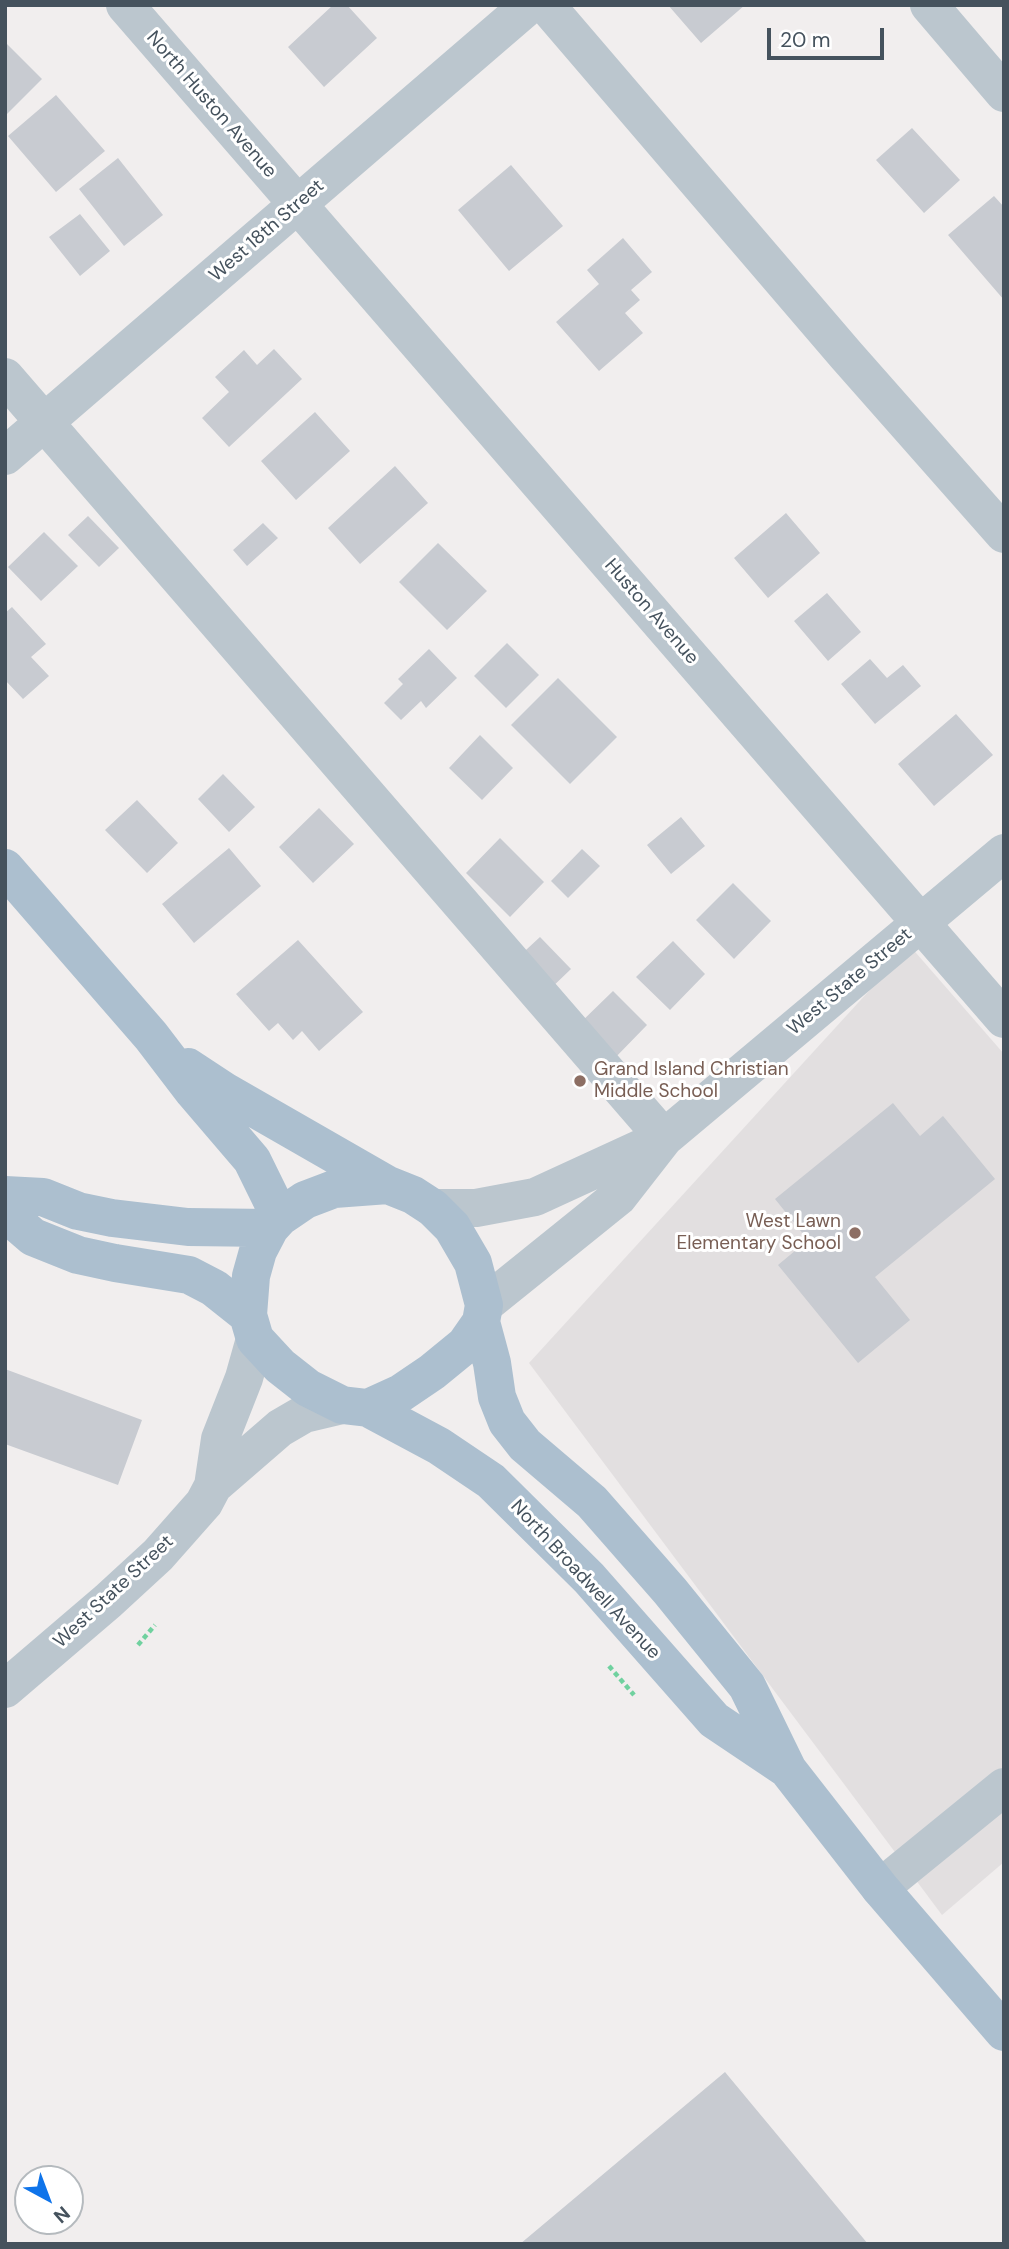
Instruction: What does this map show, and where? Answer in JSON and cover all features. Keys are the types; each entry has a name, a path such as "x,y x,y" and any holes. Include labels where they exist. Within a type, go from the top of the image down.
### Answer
{"main road":[{"path":"5,868 151,1036 258,1169 275,1223"},
{"path":"5,1213 33,1237 78,1255 189,1275 214,1288 252,1327 280,1366 308,1388 355,1406 401,1393 465,1345 483,1313 473,1263 452,1227 433,1208 413,1195 388,1185 198,1075 151,1036"},
{"path":"252,1327 250,1276 258,1251 275,1223 305,1200 334,1189 388,1185"},
{"path":"5,1195 43,1197 78,1212 188,1227 275,1223"},
{"name":"North Broadwell Avenue","path":"483,1313 497,1397 507,1422 526,1445 592,1503 670,1591 747,1686 788,1770 880,1888 1004,2032"},
{"name":"North Broadwell Avenue","path":"355,1406 439,1446 491,1481 589,1577 713,1720 788,1770"}],"street":[{"name":"North Huston Avenue","path":"125,5 298,205"},
{"name":"West 18th Street","path":"5,456 529,5"},
{"path":"546,5 837,345 1004,534"},
{"path":"929,5 1004,93"},
{"name":"Huston Avenue","path":"298,205 1004,1019"},
{"path":"5,377 664,1138"},
{"name":"West State Street","path":"483,1313 618,1197 664,1138 1004,853"},
{"name":"West State Street","path":"433,1208 476,1208 535,1198 664,1138"},
{"name":"West State Street","path":"5,1689 158,1555 204,1503 213,1486 220,1439 244,1378 252,1327"},
{"name":"West State Street","path":"213,1486 280,1429 304,1414 355,1406"},
{"path":"880,1888 1004,1787"}],"path":[{"path":"138,1644 155,1625"},
{"path":"609,1666 634,1695"}],"shaded area":[{"path":"910,946 1004,1054 1004,1862 942,1915 529,1363"}],"building":[{"path":"333,5 347,5 377,38 324,87 288,47"},
{"path":"668,5 745,5 701,43"},
{"path":"5,42 42,79 5,116"},
{"path":"56,95 105,151 56,192 8,136"},
{"path":"912,128 960,180 924,213 876,160"},
{"path":"118,158 163,215 124,246 79,189"},
{"path":"511,165 563,226 509,271 458,210"},
{"path":"994,196 1004,207 1004,300 948,235"},
{"path":"80,214 110,251 80,276 49,237"},
{"path":"623,238 652,272 631,290 640,300 625,313 643,333 599,371 556,322 599,284 587,270"},
{"path":"274,349 302,379 229,447 202,418 229,392 215,377 244,350 257,365"},
{"path":"315,412 350,451 296,500 261,461"},
{"path":"395,466 428,503 360,564 328,528"},
{"path":"786,513 820,553 768,598 734,558"},
{"path":"88,516 119,548 99,567 68,535"},
{"path":"263,523 278,538 247,566 233,550"},
{"path":"44,532 78,566 41,601 8,567"},
{"path":"438,543 487,591 447,630 399,582"},
{"path":"827,593 861,632 828,661 794,621"},
{"path":"12,607 46,644 31,657 49,676 23,699 5,680 5,613"},
{"path":"507,643 539,675 506,708 474,676"},
{"path":"429,649 457,678 426,708 421,701 401,720 384,703 403,684 398,679"},
{"path":"870,659 887,678 903,665 921,686 875,724 841,684"},
{"path":"558,678 617,737 570,784 511,725"},
{"path":"956,714 993,755 934,806 898,764"},
{"path":"480,735 513,768 482,800 449,768"},
{"path":"223,774 255,807 229,832 198,799"},
{"path":"137,800 178,843 147,873 105,830"},
{"path":"319,808 354,844 313,883 279,847"},
{"path":"681,817 705,846 671,874 647,845"},
{"path":"500,838 544,882 510,917 466,873"},
{"path":"229,848 261,886 194,943 162,904"},
{"path":"582,849 600,866 568,898 551,881"},
{"path":"733,883 771,921 734,959 696,920"},
{"path":"540,937 571,969 546,993 514,961"},
{"path":"298,940 363,1012 319,1051 302,1031 293,1040 278,1023 269,1031 236,994"},
{"path":"673,941 705,974 670,1010 636,977"},
{"path":"613,991 647,1025 612,1061 577,1026"},
{"path":"893,1103 920,1136 943,1116 995,1179 875,1277 910,1320 858,1363 778,1265 808,1240 775,1199"},
{"path":"5,1369 142,1420 118,1485 5,1444"},
{"path":"725,2072 868,2244 520,2244"}],"place":[{"name":"Grand Island Christian Middle School","path":"580,1081"},
{"name":"West Lawn Elementary School","path":"855,1233"}]}
